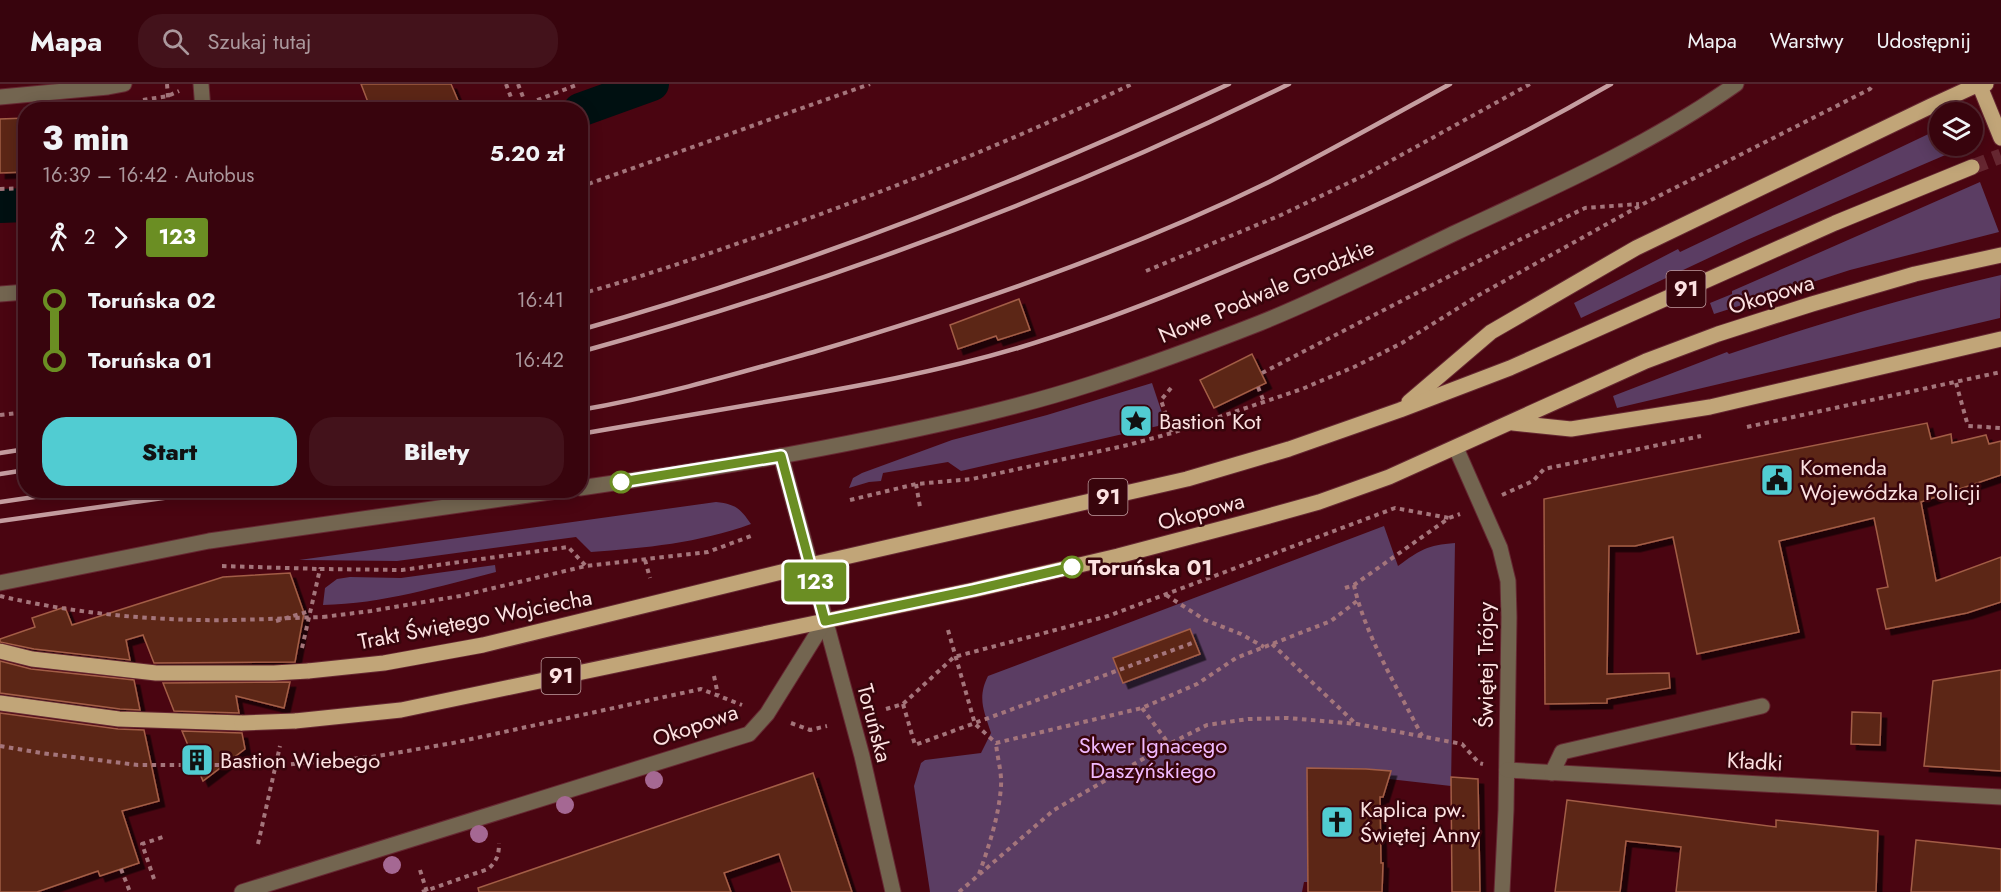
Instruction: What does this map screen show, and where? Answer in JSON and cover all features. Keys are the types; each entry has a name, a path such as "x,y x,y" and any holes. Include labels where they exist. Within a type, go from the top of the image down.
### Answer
{"main road":[{"path":"1400,410 1491,332 1636,248 1931,106 1979,84 1986,84"},
{"path":"1979,84 2001,138"},
{"name":"Okopowa","path":"810,566 1187,479 1290,449 1510,368 1835,223 1972,167"},
{"name":"Okopowa","path":"825,621 996,585 1118,556 1319,502 1389,477 1646,361 1718,334 1915,274 2001,255"},
{"path":"1512,423 1571,429 1710,407 2001,339"},
{"name":"Trakt Świętego Wojciecha","path":"0,651 32,659 156,673 308,671 384,663 483,645 810,566"},
{"name":"91","path":"0,703 119,719 242,723 295,721 401,710 825,621"}],"street":[{"path":"0,97 124,84"},
{"path":"201,84 202,102"},
{"name":"Nowe Podwale Grodzkie","path":"588,487 667,476 901,433 1006,409 1089,385 1261,322 1584,173 1676,122 1736,84"},
{"path":"0,294 18,293"},
{"name":"Świętej Trójcy","path":"1456,448 1500,548 1508,580 1507,770 1502,892"},
{"path":"781,456 810,566"},
{"path":"0,583 209,541 508,498"},
{"name":"Toruńska","path":"810,566 862,756 892,892"},
{"name":"Okopowa","path":"242,892 749,734 767,714 825,621"},
{"path":"1552,773 1562,752 1762,706"},
{"name":"Kładki","path":"1507,770 2001,797"}],"path":[{"path":"167,84 168,102"},
{"path":"506,84 512,102"},
{"path":"518,84 525,102"},
{"path":"532,102 579,84"},
{"path":"588,184 870,84"},
{"path":"588,292 643,277 819,215 975,155 1132,84"},
{"path":"1146,271 1281,215 1344,185 1530,84"},
{"path":"850,501 916,484 972,479 1128,445 1172,433 1264,402 1354,367 1392,348 1479,295 1643,204 1870,89 1874,84"},
{"path":"0,189 18,188"},
{"path":"1262,373 1585,208 1643,204"},
{"path":"1742,428 2001,372"},
{"path":"1956,383 1968,426 2001,428"},
{"path":"1258,387 1264,402"},
{"path":"1171,388 1161,400 1172,433"},
{"path":"0,415 18,413"},
{"path":"1498,497 1533,481 1544,469 1708,435"},
{"path":"916,484 920,507"},
{"path":"886,709 903,704 954,657 1108,616 1395,508 1449,518 1354,585 1345,588"},
{"path":"0,596 26,602 151,618 230,620 323,616 371,611 460,596 586,566 708,552 751,536"},
{"path":"300,658 320,569 402,570 568,547 586,566"},
{"path":"645,560 650,578"},
{"path":"1354,585 1370,632 1422,737"},
{"path":"1165,594 1205,620 1241,634 1264,647"},
{"path":"996,743 1142,708 1197,684 1236,658 1331,621 1358,601"},
{"path":"276,621 310,611"},
{"path":"948,630 975,724 996,743 1001,784 998,807 992,837 978,875"},
{"path":"903,704 915,745 1195,642"},
{"path":"1272,644 1357,724"},
{"path":"714,676 718,696"},
{"path":"0,746 138,765 282,765 372,757 442,745 701,689 746,706"},
{"path":"1142,708 1169,744"},
{"path":"959,892 1054,810 1207,724 1288,718 1357,724 1462,744 1479,763 1507,770"},
{"path":"790,722 810,730 826,726"},
{"path":"258,844 282,739"},
{"path":"154,879 142,844 163,837"},
{"path":"420,870 425,892 488,869 496,862 499,843"},
{"path":"121,869 130,892"}],"green space":[{"path":"1929,134 1929,156 1943,156 1747,240 1581,318 1574,303 1678,249 1680,252"},
{"path":"1980,182 1999,232 1850,270 1714,314 1710,303 1732,294 1732,291"},
{"path":"2001,275 2000,318 1617,408 1613,396 1727,352 1729,354 1898,301"},
{"path":"1152,383 1164,419 1158,426 961,471 948,462 883,473 881,481 849,488 853,478 862,473 952,440 1047,415"},
{"path":"716,502 736,508 751,524 692,540 591,552 576,537 397,561 299,560"},
{"name":"Skwer Ignacego Daszyńskiego","path":"1384,526 1398,566 1424,549 1455,543 1451,786 1389,779 1389,771 1308,768 1308,882 1304,882 1302,892 930,892 914,786 921,763 925,760 981,753 991,733 982,698 988,676"},
{"path":"495,565 496,572 411,593 345,604 323,605 325,588 337,579 401,578"}],"building":[{"path":"361,84 451,84 459,102 368,102"},
{"path":"18,118 18,172 0,173 0,119"},
{"path":"1019,299 1030,330 998,340 996,336 958,349 950,325"},
{"path":"1252,354 1266,383 1214,408 1200,380"},
{"path":"1927,423 1931,439 1951,434 1952,443 1986,435 1989,444 2001,441 2001,475 1921,502 1936,581 2001,557 2001,602 1967,613 1886,629 1877,589 1888,587 1874,518 1779,541 1799,632 1697,654 1673,537 1635,546 1609,546 1607,674 1669,673 1670,688 1607,699 1607,703 1545,704 1544,499"},
{"path":"290,573 304,613 295,662 154,663 143,635 126,640 130,660 34,649 0,642 0,639 35,627 32,618 65,607 72,625 223,577"},
{"path":"1190,629 1200,654 1123,683 1113,658"},
{"path":"0,661 31,669 134,680 140,710 0,693"},
{"path":"2001,670 2001,771 1924,766 1933,681"},
{"path":"290,682 284,708 236,696 239,713 174,711 163,683"},
{"path":"1852,712 1881,713 1880,745 1851,744"},
{"path":"0,713 118,729 144,730 159,801 122,811 139,863 100,876 98,871 37,892 0,892"},
{"path":"182,731 242,733 245,749 203,781"},
{"name":"Kaplica pw. Świętej Anny","path":"1307,768 1391,771 1383,797 1380,797 1382,892 1308,892"},
{"path":"813,773 852,892 792,892 779,854 724,873 731,892 479,892 478,888"},
{"path":"1451,777 1478,779 1480,892 1452,892"},
{"path":"1567,800 1776,827 1776,820 1878,831 1876,892 1676,892 1681,847 1626,841 1620,892 1555,892"},
{"path":"1916,840 2001,849 2001,892 1911,892"}],"waterway":[{"path":"588,107 652,84"},
{"path":"0,206 18,205"}],"tunnel":[{"path":"1972,167 2001,156"}],"railway":[{"path":"588,328 746,279 910,220 1070,155 1229,84"},
{"path":"588,350 762,298 941,235 1117,164 1289,84"},
{"path":"588,408 670,391 817,351 989,296 1103,255 1269,182 1450,84"},
{"path":"588,433 895,378 988,357 1091,324 1164,297 1345,220 1498,145 1611,84"},
{"path":"0,453 18,450"},
{"path":"0,474 18,471"},
{"path":"0,502 27,498"},
{"path":"0,521 163,498"}],"bus line":[{"name":"123","path":"621,482 781,456 825,621 1072,567"}],"place":[{"name":"Bastion Kot","path":"1136,421"},
{"name":"Komenda Wojewódzka Policji","path":"1777,480"},
{"name":"Toruńska 01","path":"1072,567"},
{"name":"Bastion Wiebego","path":"197,760"},
{"name":"Kaplica pw. Świętej Anny","path":"1337,822"}]}
